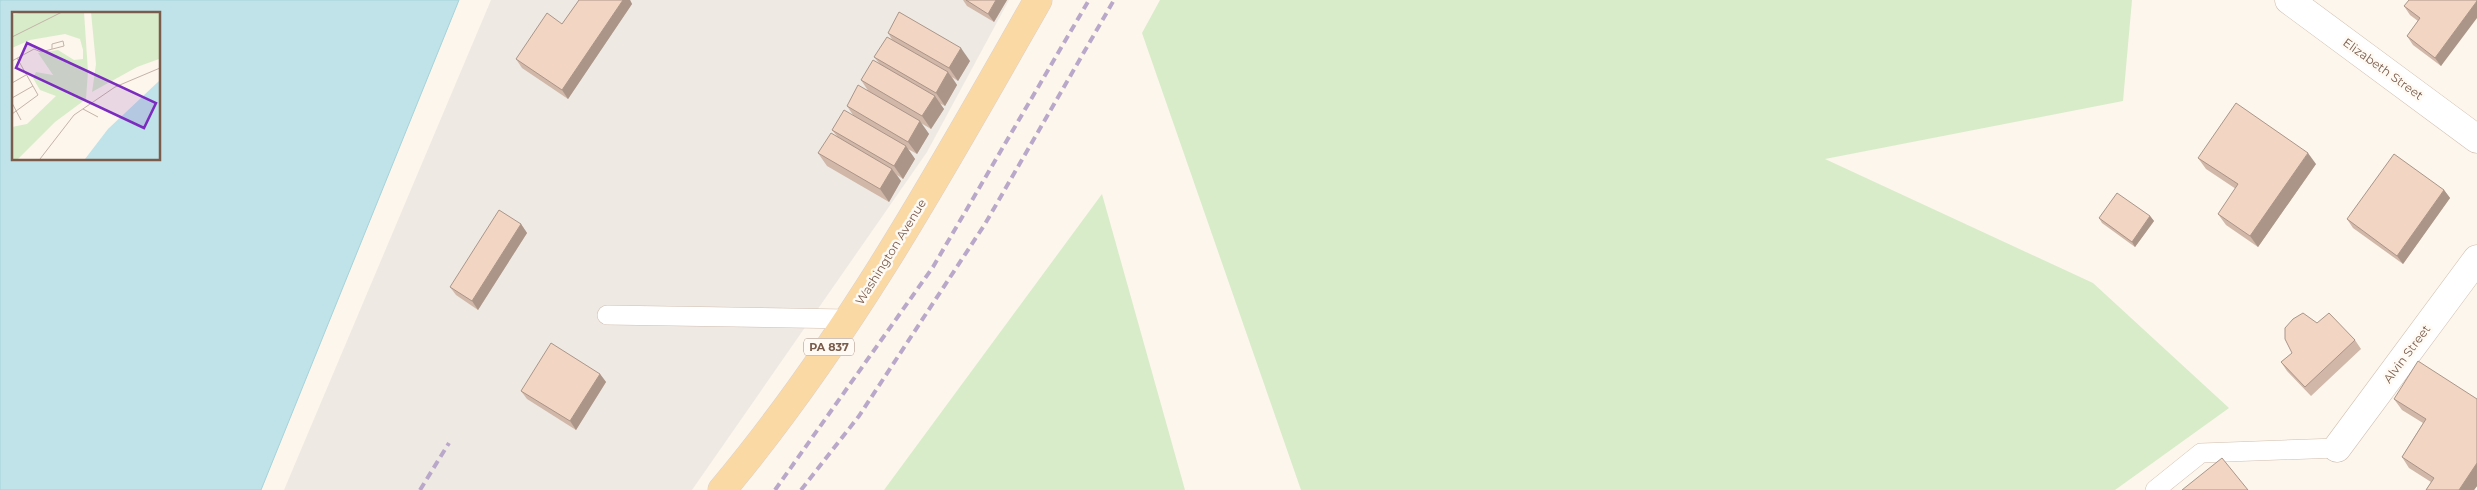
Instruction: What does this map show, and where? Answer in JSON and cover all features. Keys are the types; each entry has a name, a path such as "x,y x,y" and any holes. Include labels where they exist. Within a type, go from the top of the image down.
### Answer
{"main road":[{"name":"Washington Avenue","path":"722,490 760,444 848,319 926,196 1038,0"}],"street":[{"name":"Elizabeth Street","path":"2289,0 2477,139"},
{"name":"Alvin Street","path":"2336,448 2477,259"}],"lane":[{"path":"606,315 848,319"},
{"path":"2155,490 2201,453 2336,448"}],"shaded area":[{"path":"491,0 1009,0 927,152 692,490 284,490"}],"green space":[{"path":"1160,0 2132,0 2123,101 1825,159 2093,283 2229,408 2115,490 1301,490 1142,33"},
{"path":"1102,194 1185,490 884,490"}],"water":[{"path":"0,0 459,0 261,490 0,490"}],"building":[{"path":"579,0 623,0 562,90 516,59 547,13 562,24"},
{"path":"966,0 996,0 988,14"},
{"path":"2409,0 2477,1 2435,58 2407,36 2420,18 2404,6"},
{"path":"899,12 961,48 949,68 888,33"},
{"path":"887,37 948,72 936,93 874,57"},
{"path":"873,60 935,96 922,116 861,80"},
{"path":"858,85 920,121 908,142 847,106"},
{"path":"2236,103 2308,153 2250,236 2218,214 2238,184 2198,158"},
{"path":"844,110 906,146 894,166 832,130"},
{"path":"831,133 892,169 880,189 818,153"},
{"path":"2394,154 2444,190 2397,256 2347,219"},
{"path":"2117,193 2150,216 2132,242 2099,218"},
{"path":"499,210 521,224 472,301 450,287"},
{"path":"2303,313 2317,323 2329,313 2355,340 2305,387 2281,362 2292,353 2285,339 2285,328 2293,319"},
{"path":"551,343 600,374 570,421 521,391"},
{"path":"2418,361 2477,399 2477,463 2459,490 2426,490 2434,478 2402,457 2426,419 2394,399"},
{"path":"2222,458 2248,490 2182,490"}],"railway":[{"path":"775,490 933,267 1089,0"},
{"path":"801,490 859,416 985,224 1114,0"},
{"path":"420,490 449,443"}]}
